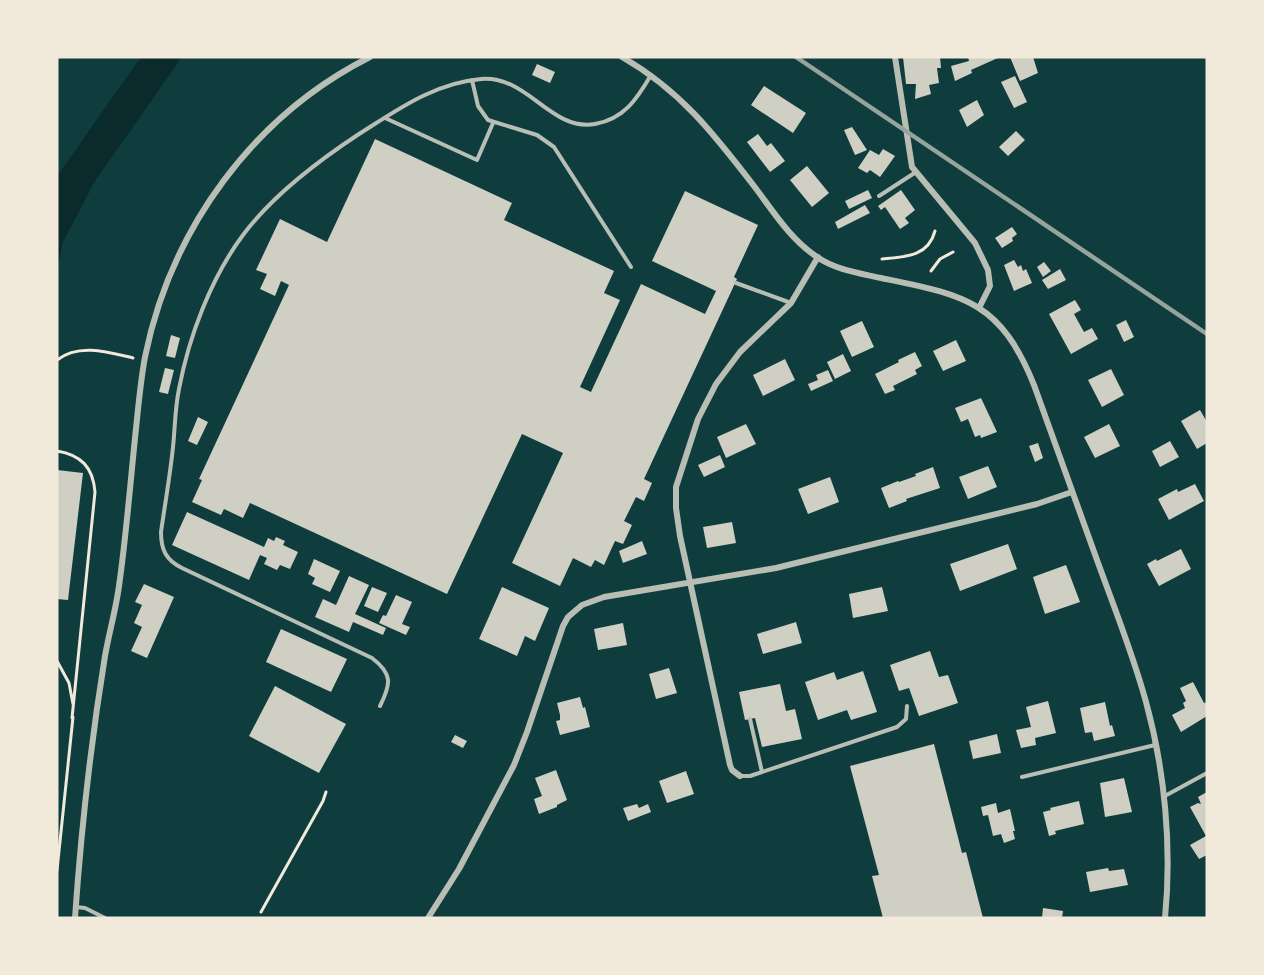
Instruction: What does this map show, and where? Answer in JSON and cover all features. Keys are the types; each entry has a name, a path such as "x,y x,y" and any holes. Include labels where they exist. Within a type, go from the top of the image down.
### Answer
{"street":[{"path":"75,918 95,726 105,655 119,585 144,360 158,306 167,280 191,230 221,183 257,141 298,104 343,71 370,57"},
{"path":"622,57 669,88 701,119 787,230 818,258 844,270 948,293 979,308 1007,333 1021,354 1147,705 1163,797 1167,855 1166,918"},
{"path":"895,57 910,161 916,172 969,234 981,253 990,280 988,291 979,308"},
{"path":"740,776 732,770 730,765 689,584 675,498 679,476 691,438 706,401 727,368 791,303 818,258"},
{"path":"428,918 459,869 514,765 558,637 568,617 582,605 592,600 660,587 788,566 1037,504 1072,492"}],"lane":[{"path":"380,706 389,687 389,679 385,670 372,658 174,564 164,553 161,539 178,389 201,316 225,262 251,224 324,158 423,95 472,80 505,81 530,95 561,118 580,125 591,125 602,123 621,114 636,98 651,75"},
{"path":"472,80 480,111 488,120 537,135 554,147 631,267"},
{"path":"384,118 477,160 493,123"},
{"path":"879,196 916,172"},
{"path":"736,283 791,303"},
{"path":"740,776 750,776 897,727 906,719 907,706"},
{"path":"750,718 762,772"},
{"path":"1022,777 1155,745"},
{"path":"1163,797 1207,773"},
{"path":"75,907 85,908 105,918"}],"path":[{"path":"882,259 909,256 921,252 931,243 935,231"},
{"path":"931,271 940,259 953,252"},
{"path":"57,360 64,355 81,350 107,352 144,360"},
{"path":"57,451 74,455 86,464 93,476 95,492 57,870"},
{"path":"57,661 69,683 72,718"},
{"path":"261,912 326,792"}],"water":[{"path":"141,57 182,57 95,181 63,242 57,271 57,176"}],"building":[{"path":"903,57 940,57 941,68 937,68 939,83 929,85 931,94 915,99 916,84 906,84"},
{"path":"968,57 1000,57 971,70 972,73 955,81 951,66 969,61"},
{"path":"1010,57 1033,57 1038,73 1020,81"},
{"path":"537,64 555,72 550,83 532,75"},
{"path":"1015,76 1027,102 1014,108 1001,82"},
{"path":"764,86 806,113 793,133 751,105"},
{"path":"977,100 984,115 967,127 959,110"},
{"path":"852,127 867,150 855,155 844,130"},
{"path":"1016,131 1025,140 1008,156 999,147"},
{"path":"758,134 767,146 771,143 785,161 770,172 747,142"},
{"path":"375,139 512,203 504,220 614,271 604,293 620,300 580,387 591,392 641,284 705,314 716,291 652,261 685,191 758,225 734,277 737,279 644,479 652,483 644,501 636,497 624,521 632,525 623,544 615,541 604,565 595,560 591,567 573,558 560,586 512,563 563,453 522,434 447,594 250,503 243,518 224,509 221,515 192,502 202,480 199,479 289,285 281,281 275,296 260,289 267,274 256,270 280,219 327,242"},
{"path":"883,149 895,156 880,177 870,170 867,173 858,168 870,150 879,155"},
{"path":"807,166 829,193 812,207 790,180"},
{"path":"868,190 872,198 849,209 845,201"},
{"path":"901,190 915,210 905,218 909,223 900,229 885,207 881,210 878,206"},
{"path":"865,205 870,213 838,229 835,222"},
{"path":"1012,227 1017,234 1012,238 1013,241 1002,248 995,238"},
{"path":"1014,260 1018,267 1021,265 1023,271 1026,269 1032,283 1014,291 1004,265"},
{"path":"1044,262 1051,271 1043,277 1037,267"},
{"path":"1060,269 1066,280 1048,289 1042,280"},
{"path":"1075,300 1081,310 1074,314 1084,332 1092,328 1098,339 1071,354 1049,314"},
{"path":"1126,320 1134,337 1124,342 1116,325"},
{"path":"862,321 874,347 852,357 840,331"},
{"path":"171,335 180,338 175,358 166,356"},
{"path":"956,340 966,361 943,371 933,351"},
{"path":"915,352 922,366 915,370 917,374 893,386 895,390 885,394 875,374"},
{"path":"843,354 851,371 835,379 827,362"},
{"path":"785,359 795,380 763,396 753,375"},
{"path":"165,368 174,370 168,394 159,392"},
{"path":"1111,369 1124,395 1102,407 1088,380"},
{"path":"828,370 833,381 811,391 808,384 818,380 816,375"},
{"path":"981,398 997,432 981,438 980,435 975,437 968,419 961,422 955,408"},
{"path":"1200,410 1207,422 1207,443 1197,449 1181,421"},
{"path":"198,417 208,422 197,445 188,441"},
{"path":"746,424 756,444 726,458 717,437"},
{"path":"1109,424 1120,446 1095,458 1084,437"},
{"path":"1170,441 1179,457 1160,467 1152,451"},
{"path":"1038,443 1043,458 1035,462 1029,446"},
{"path":"720,455 725,467 704,477 698,465"},
{"path":"988,466 997,487 968,499 959,477"},
{"path":"933,467 940,488 906,499 907,501 889,508 881,488 916,476 915,474"},
{"path":"57,470 83,473 68,600 57,599"},
{"path":"830,477 839,502 808,514 798,489"},
{"path":"1195,484 1204,501 1169,520 1158,499 1177,489 1178,492"},
{"path":"187,512 264,547 268,538 274,541 276,537 285,541 283,545 298,552 290,569 280,565 277,570 264,564 267,558 260,555 249,580 172,545"},
{"path":"732,522 736,543 707,548 703,527"},
{"path":"642,541 647,554 623,563 619,551"},
{"path":"1008,544 1017,569 960,591 950,564"},
{"path":"1181,549 1191,569 1159,586 1147,564"},
{"path":"314,559 340,571 330,592 312,584 315,578 308,574"},
{"path":"1066,565 1080,602 1045,614 1033,577"},
{"path":"349,576 369,585 355,614 386,628 383,635 353,622 349,632 315,617 323,599 336,605"},
{"path":"144,584 174,597 147,658 131,651 142,627 134,623 142,605 135,602"},
{"path":"372,587 387,593 378,612 364,606"},
{"path":"502,587 549,608 535,641 525,636 517,656 479,639"},
{"path":"882,587 888,611 853,618 849,594"},
{"path":"396,595 412,602 402,624 410,627 406,635 379,623 383,615 386,616"},
{"path":"796,622 802,643 763,654 757,634"},
{"path":"623,623 627,645 598,650 594,629"},
{"path":"281,629 347,659 331,692 266,662"},
{"path":"930,651 939,677 948,675 958,703 919,716 909,688 899,691 890,665"},
{"path":"669,668 677,693 656,699 649,674"},
{"path":"863,671 877,712 851,720 847,710 818,720 805,682 834,672 837,680"},
{"path":"1193,682 1204,703 1207,702 1207,716 1181,732 1172,715 1185,708 1183,703 1186,701 1180,688"},
{"path":"780,684 786,711 795,709 802,739 762,747 755,718 745,720 739,692"},
{"path":"275,686 346,724 319,773 249,736"},
{"path":"580,697 590,727 560,735 556,721 560,720 557,703"},
{"path":"1048,701 1056,733 1035,738 1036,745 1021,748 1016,730 1031,727 1026,707"},
{"path":"1105,702 1110,726 1112,725 1115,736 1094,741 1092,732 1085,733 1080,708"},
{"path":"997,734 1001,753 973,759 969,741"},
{"path":"455,735 467,741 463,748 451,742"},
{"path":"934,744 962,853 966,852 983,918 883,918 872,876 879,875 850,766"},
{"path":"556,770 567,800 539,814 534,799 542,796 535,778"},
{"path":"686,771 694,794 667,803 659,781"},
{"path":"1124,778 1132,812 1105,817 1100,783"},
{"path":"1207,792 1207,855 1199,859 1190,845 1206,836 1190,807 1201,804 1198,797"},
{"path":"1079,801 1084,824 1055,831 1056,834 1049,836 1043,812"},
{"path":"996,803 998,813 1010,809 1015,831 1013,831 1015,839 1004,843 1001,834 993,836 988,815 983,816 981,807"},
{"path":"637,804 639,808 648,804 651,812 628,821 623,808"},
{"path":"1108,868 1109,871 1124,869 1128,885 1090,892 1086,872"},
{"path":"1043,908 1063,911 1062,918 1042,918"}],"railway":[{"path":"796,57 1207,334"}]}
